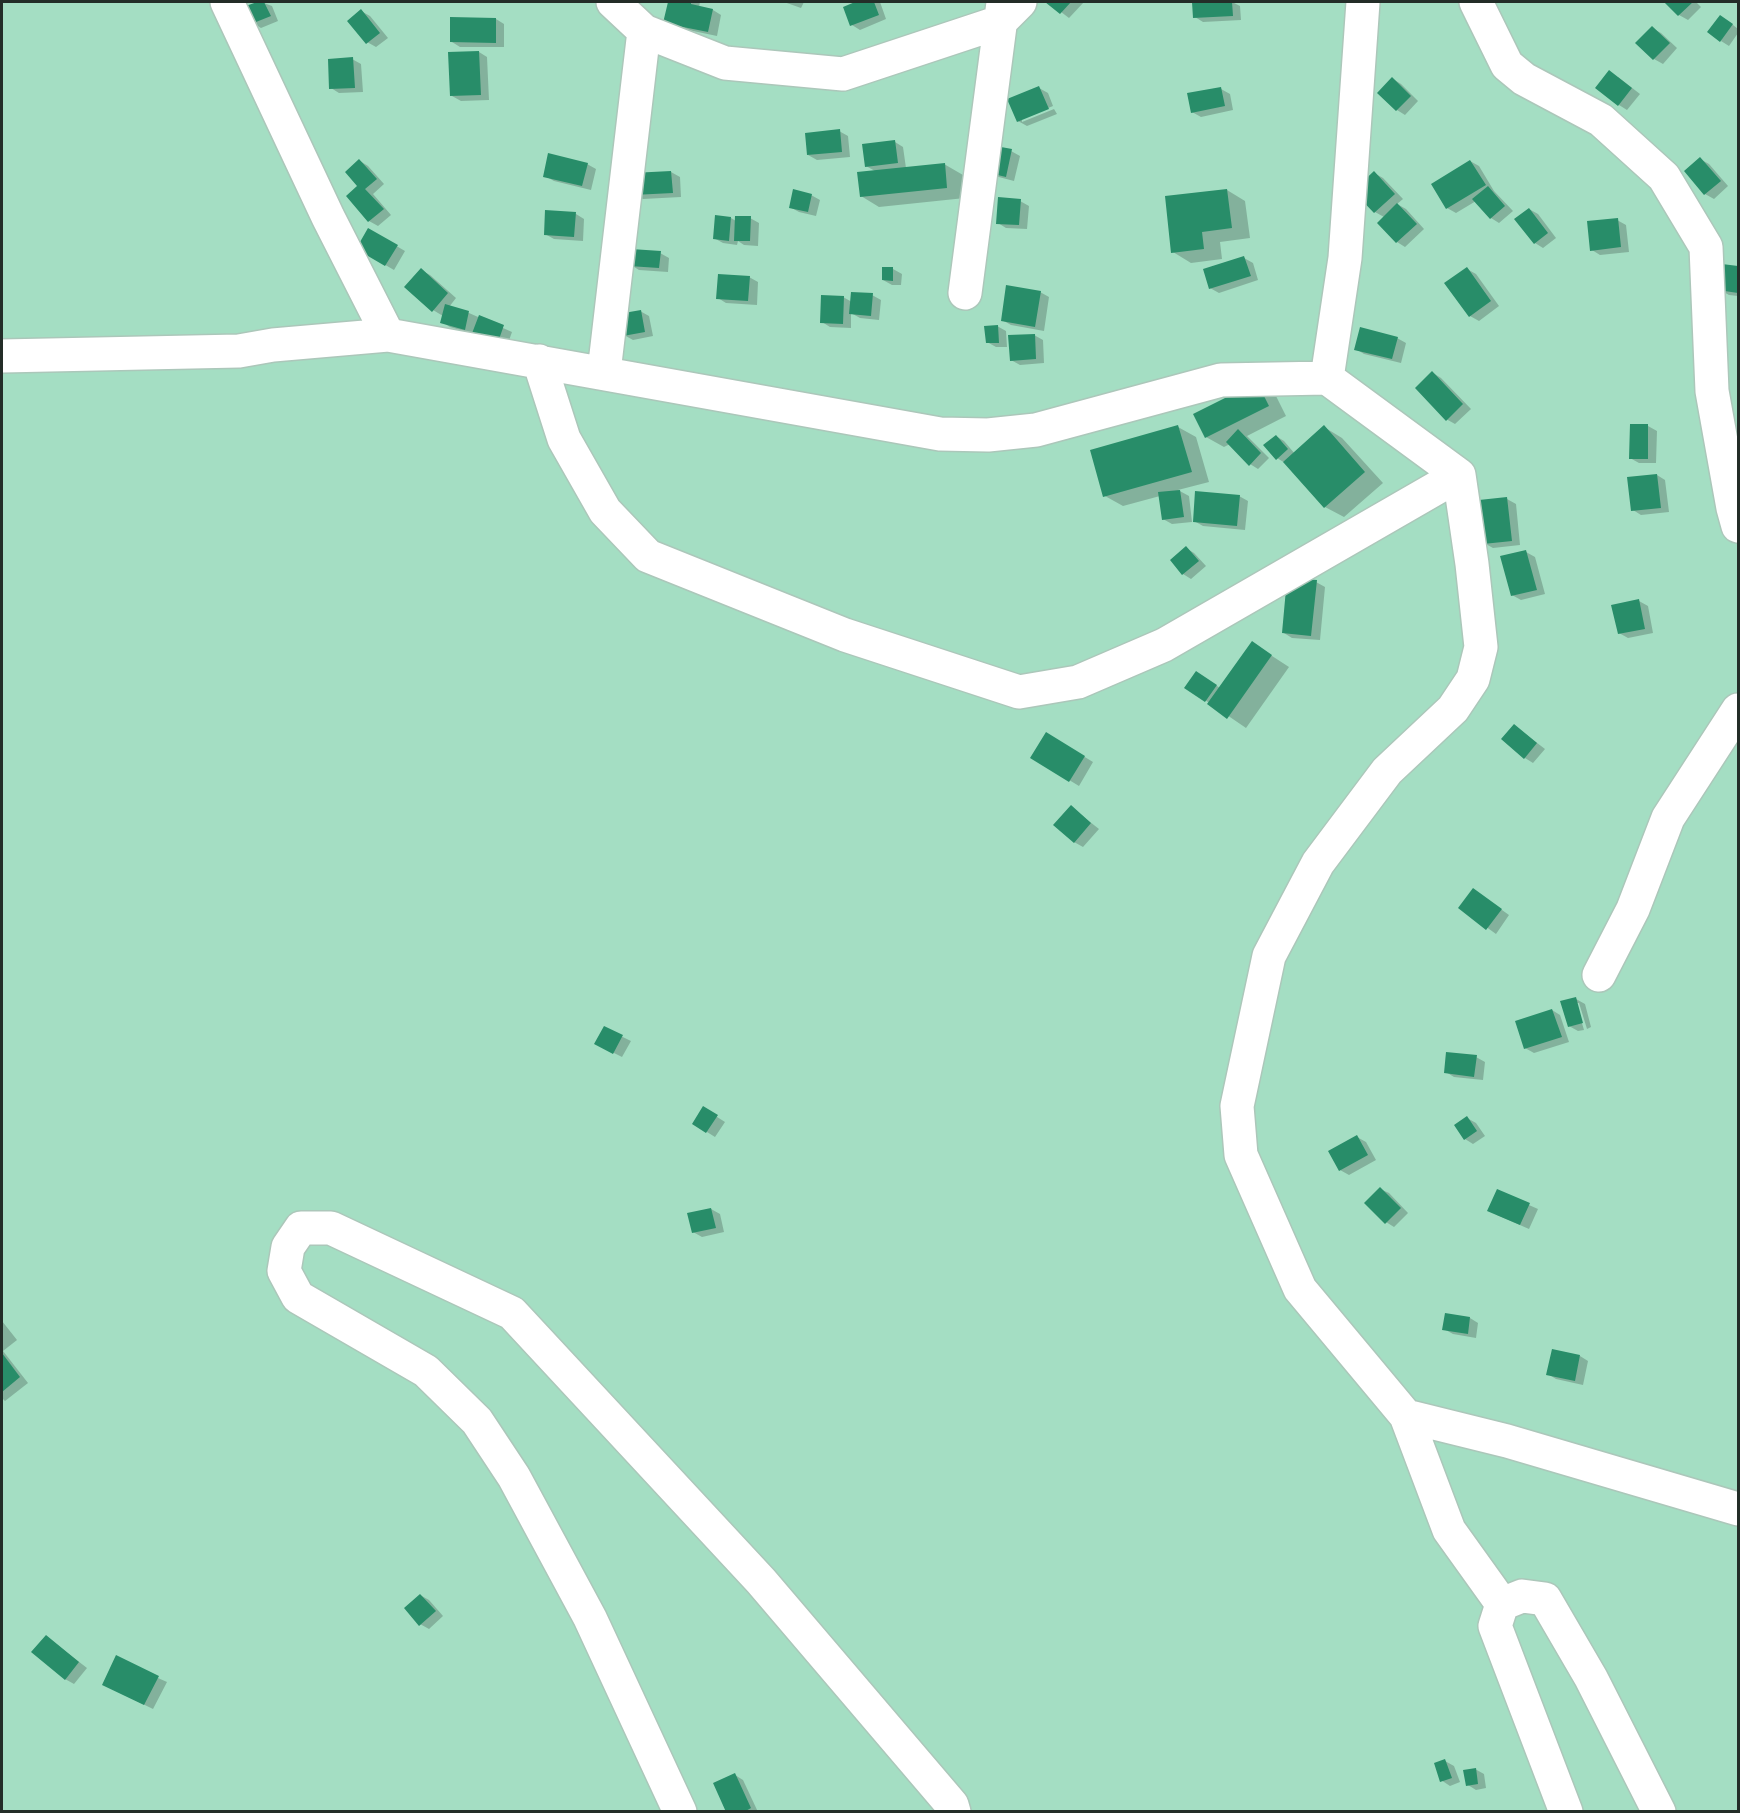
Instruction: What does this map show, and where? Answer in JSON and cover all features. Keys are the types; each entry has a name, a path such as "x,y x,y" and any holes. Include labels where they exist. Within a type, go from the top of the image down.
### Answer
{"street":[{"path":"227,2 328,217 388,335"},
{"path":"613,2 644,31 725,63 843,74 1008,8"},
{"path":"1327,378 1345,258 1363,2"},
{"path":"1476,2 1507,65 1524,79 1601,120 1664,177 1706,247 1713,391 1732,508 1738,525"},
{"path":"965,293 1008,8"},
{"path":"604,372 644,31"},
{"path":"2,356 239,351 273,345 388,335 940,434 988,435 1036,430 1221,380 1327,378 1459,475 1482,647 1473,679 1453,708 1387,771 1318,863 1269,956 1237,1106 1241,1155 1300,1289 1406,1416 1449,1530 1502,1604"},
{"path":"539,361 564,440 605,511 648,556 845,635 1019,692 1078,682 1164,645 1459,475"},
{"path":"1599,975 1633,909 1668,818 1738,710"},
{"path":"680,1812 590,1618 514,1477 477,1421 426,1371 298,1297 284,1271 288,1247 301,1228 331,1228 512,1313 761,1581 944,1797 954,1812"},
{"path":"1406,1416 1507,1441 1738,1509"},
{"path":"1502,1604 1522,1596 1545,1599 1591,1677 1659,1812"},
{"path":"1502,1604 1495,1626 1566,1812"}],"green space":[{"path":"2,2 1738,2 1738,1811 2,1811"}],"building":[{"path":"264,2 271,16 251,24 243,7"},
{"path":"668,2 691,2 691,4 713,9 708,32 663,23"},
{"path":"855,2 874,2 879,15 850,26 843,7"},
{"path":"1045,2 1071,2 1060,14"},
{"path":"1192,2 1232,2 1233,16 1193,18"},
{"path":"1664,2 1693,2 1678,16"},
{"path":"361,9 380,33 366,44 347,21"},
{"path":"1720,15 1733,24 1720,42 1707,32"},
{"path":"450,17 496,18 496,43 450,42"},
{"path":"1652,26 1670,43 1653,60 1635,43"},
{"path":"479,51 481,95 450,96 448,52"},
{"path":"353,57 355,88 329,89 328,59"},
{"path":"1609,70 1632,88 1618,106 1595,88"},
{"path":"1392,77 1411,96 1396,111 1377,93"},
{"path":"1039,86 1049,109 1017,122 1007,99"},
{"path":"1221,87 1225,106 1191,113 1187,93"},
{"path":"840,129 842,152 807,155 805,133"},
{"path":"895,140 898,163 865,167 862,144"},
{"path":"990,145 1012,149 1006,177 985,172"},
{"path":"548,153 588,163 582,186 543,177"},
{"path":"1700,157 1721,181 1704,195 1684,171"},
{"path":"359,159 377,179 365,189 384,209 368,222 346,196 357,186 345,172"},
{"path":"1470,160 1486,185 1446,209 1431,184"},
{"path":"945,163 947,188 860,197 857,172"},
{"path":"671,171 673,193 633,195 632,173"},
{"path":"1374,171 1395,194 1374,213 1353,191"},
{"path":"1488,186 1505,206 1490,219 1472,199"},
{"path":"793,189 812,194 808,212 789,208"},
{"path":"1227,189 1232,228 1202,232 1204,249 1171,253 1165,196"},
{"path":"998,197 1021,199 1019,225 996,224"},
{"path":"1397,203 1417,224 1396,243 1377,223"},
{"path":"1529,208 1548,233 1534,244 1514,219"},
{"path":"545,210 576,212 574,237 544,235"},
{"path":"715,215 731,217 729,241 713,239"},
{"path":"735,216 751,216 750,241 734,241"},
{"path":"1618,218 1621,247 1590,251 1587,221"},
{"path":"368,228 398,245 385,266 356,249"},
{"path":"631,249 661,251 659,268 629,266"},
{"path":"1244,256 1251,276 1209,289 1203,269"},
{"path":"1722,264 1738,266 1738,293 1718,290"},
{"path":"882,267 893,267 893,281 882,280"},
{"path":"1467,267 1491,301 1469,317 1444,283"},
{"path":"421,268 448,293 432,312 404,287"},
{"path":"718,274 750,276 748,301 716,299"},
{"path":"1006,285 1041,291 1035,327 1001,321"},
{"path":"851,292 873,293 871,316 849,314"},
{"path":"821,295 844,296 843,324 820,323"},
{"path":"445,304 469,311 465,330 440,323"},
{"path":"641,310 645,332 623,336 618,314"},
{"path":"479,315 504,325 497,345 471,336"},
{"path":"998,325 999,343 986,343 984,326"},
{"path":"1360,327 1398,337 1392,359 1354,350"},
{"path":"1035,334 1036,359 1010,361 1008,335"},
{"path":"1432,371 1463,404 1446,421 1415,388"},
{"path":"1257,382 1269,406 1205,438 1193,414"},
{"path":"1630,424 1648,424 1648,459 1629,459"},
{"path":"1178,425 1192,472 1103,497 1090,450"},
{"path":"1324,425 1365,472 1324,508 1283,462"},
{"path":"1238,429 1261,453 1249,466 1226,442"},
{"path":"1276,435 1288,449 1276,460 1263,445"},
{"path":"1657,474 1661,508 1631,511 1627,477"},
{"path":"1180,490 1184,517 1162,520 1158,492"},
{"path":"1195,491 1240,495 1237,526 1193,522"},
{"path":"1507,497 1512,541 1483,544 1479,500"},
{"path":"1186,546 1199,561 1182,575 1170,560"},
{"path":"1526,550 1537,590 1511,596 1500,556"},
{"path":"1287,578 1317,580 1311,636 1282,633"},
{"path":"1639,599 1645,629 1618,634 1611,605"},
{"path":"1252,641 1272,655 1227,719 1207,704"},
{"path":"1196,671 1217,685 1205,702 1184,688"},
{"path":"1514,724 1537,743 1524,759 1501,739"},
{"path":"1046,732 1085,756 1069,782 1030,758"},
{"path":"1071,805 1091,823 1074,843 1053,825"},
{"path":"1473,888 1502,909 1486,930 1458,908"},
{"path":"1576,997 1583,1023 1568,1027 1560,1001"},
{"path":"1552,1009 1562,1037 1524,1049 1515,1021"},
{"path":"604,1026 623,1035 613,1054 594,1044"},
{"path":"1446,1052 1477,1055 1474,1077 1444,1073"},
{"path":"703,1106 718,1115 706,1133 692,1124"},
{"path":"1467,1116 1477,1131 1464,1140 1454,1125"},
{"path":"1357,1135 1368,1155 1339,1171 1328,1151"},
{"path":"1380,1187 1401,1208 1385,1224 1364,1203"},
{"path":"1497,1189 1530,1203 1520,1225 1487,1211"},
{"path":"711,1208 716,1228 692,1233 687,1213"},
{"path":"1445,1313 1470,1317 1468,1334 1442,1330"},
{"path":"1552,1349 1580,1355 1575,1381 1546,1375"},
{"path":"2,1353 20,1377 2,1392"},
{"path":"420,1594 436,1611 419,1626 404,1608"},
{"path":"46,1635 79,1662 65,1680 31,1652"},
{"path":"116,1655 159,1676 144,1705 102,1685"},
{"path":"1445,1759 1452,1778 1440,1782 1434,1763"},
{"path":"1476,1768 1478,1784 1466,1786 1463,1770"},
{"path":"735,1773 751,1808 744,1812 726,1812 713,1783"}]}
